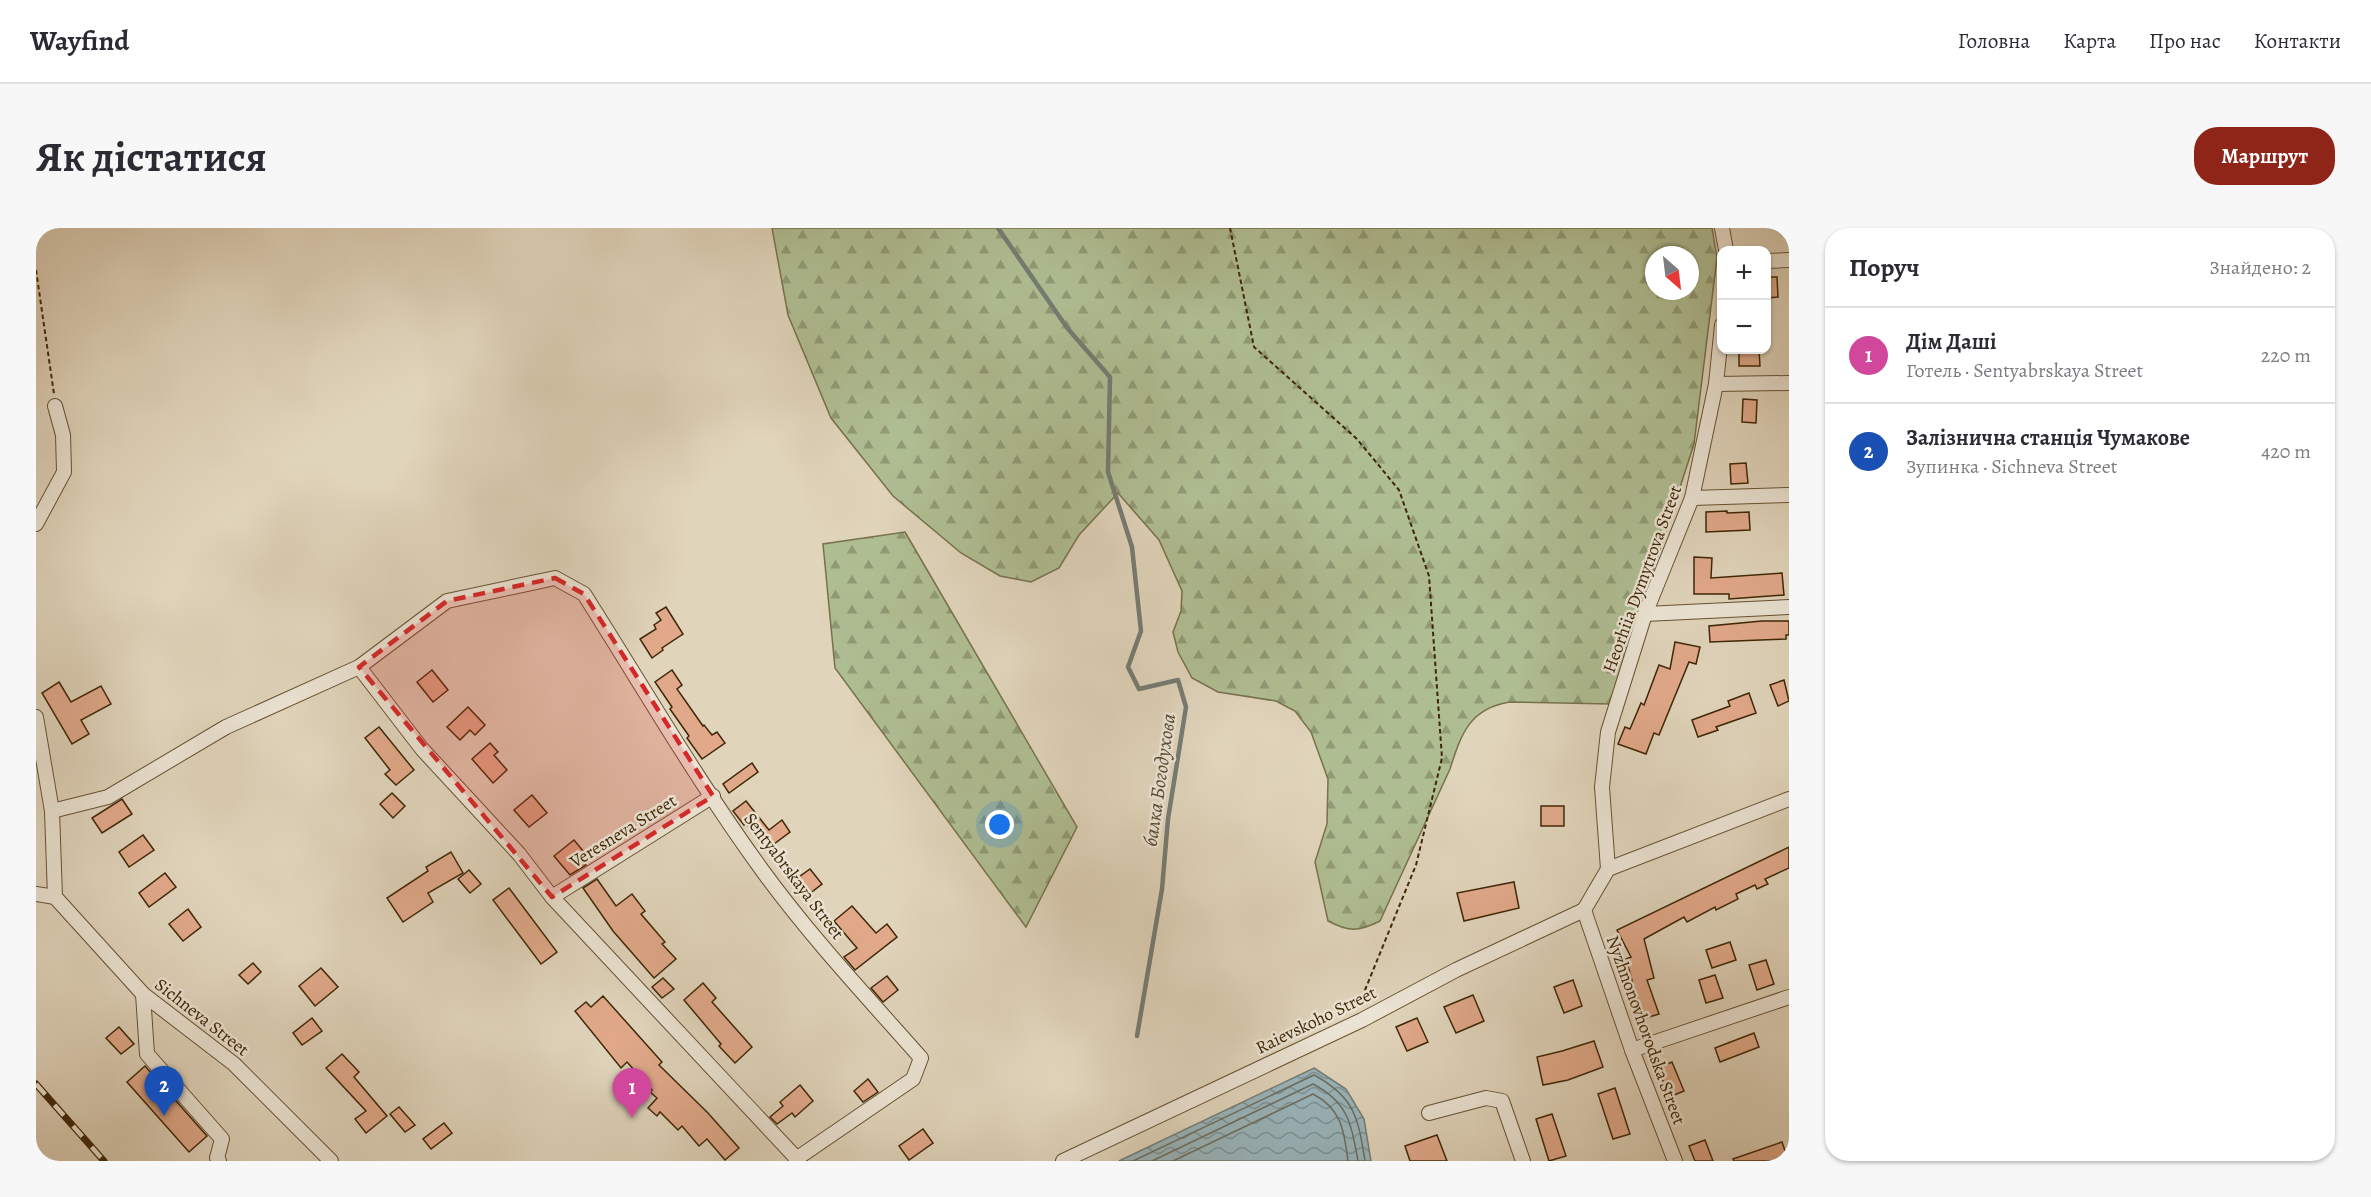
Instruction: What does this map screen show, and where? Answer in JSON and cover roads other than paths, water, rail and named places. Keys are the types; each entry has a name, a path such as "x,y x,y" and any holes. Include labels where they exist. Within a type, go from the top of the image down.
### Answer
{"street":[{"path":"1722,228 1725,246"},
{"path":"1771,261 1789,260"},
{"name":"Heorhiia Dymytrova Street","path":"1608,868 1602,787 1608,732 1645,614 1692,498 1716,384 1719,354"},
{"path":"1716,384 1789,383"},
{"path":"36,524 64,472 63,435 55,406"},
{"path":"1692,498 1789,495"},
{"name":"Sentyabrskaya Street","path":"555,578 584,594 712,796 763,871 823,945 921,1058 913,1079 797,1160 552,897 519,854 422,749 359,667 447,601 555,578"},
{"path":"1645,614 1789,607"},
{"path":"52,811 108,796 226,727 359,667"},
{"path":"36,717 52,811 55,897 36,894"},
{"name":"Veresneva Street","path":"552,897 712,796"},
{"path":"1584,910 1608,868 1789,799"},
{"name":"Sichneva Street","path":"55,897 143,994 234,1064 331,1161"},
{"name":"Raievskoho Street","path":"1063,1161 1362,1020 1456,970 1584,910"},
{"name":"Nyzhnonovhorodska Street","path":"1584,910 1632,1050 1675,1161"},
{"path":"143,994 147,1054 222,1139 217,1158 219,1161"},
{"path":"1632,1050 1789,997"},
{"path":"1430,1113 1486,1098 1502,1101 1523,1161"}],"water":[{"path":"1314,1068 1346,1089 1364,1119 1371,1161 1119,1161"}],"waterway":[{"name":"балка Богодухова","path":"998,228 1068,329 1110,377 1108,472 1132,547 1141,631 1128,667 1139,689 1178,680 1186,707 1168,819 1162,889 1137,1036"}],"railway":[{"path":"36,1084 104,1161"}],"place":[{"name":"Залізнична станція Чумакове","path":"164,1116"},
{"name":"Дім Даші","path":"632,1118"}]}
